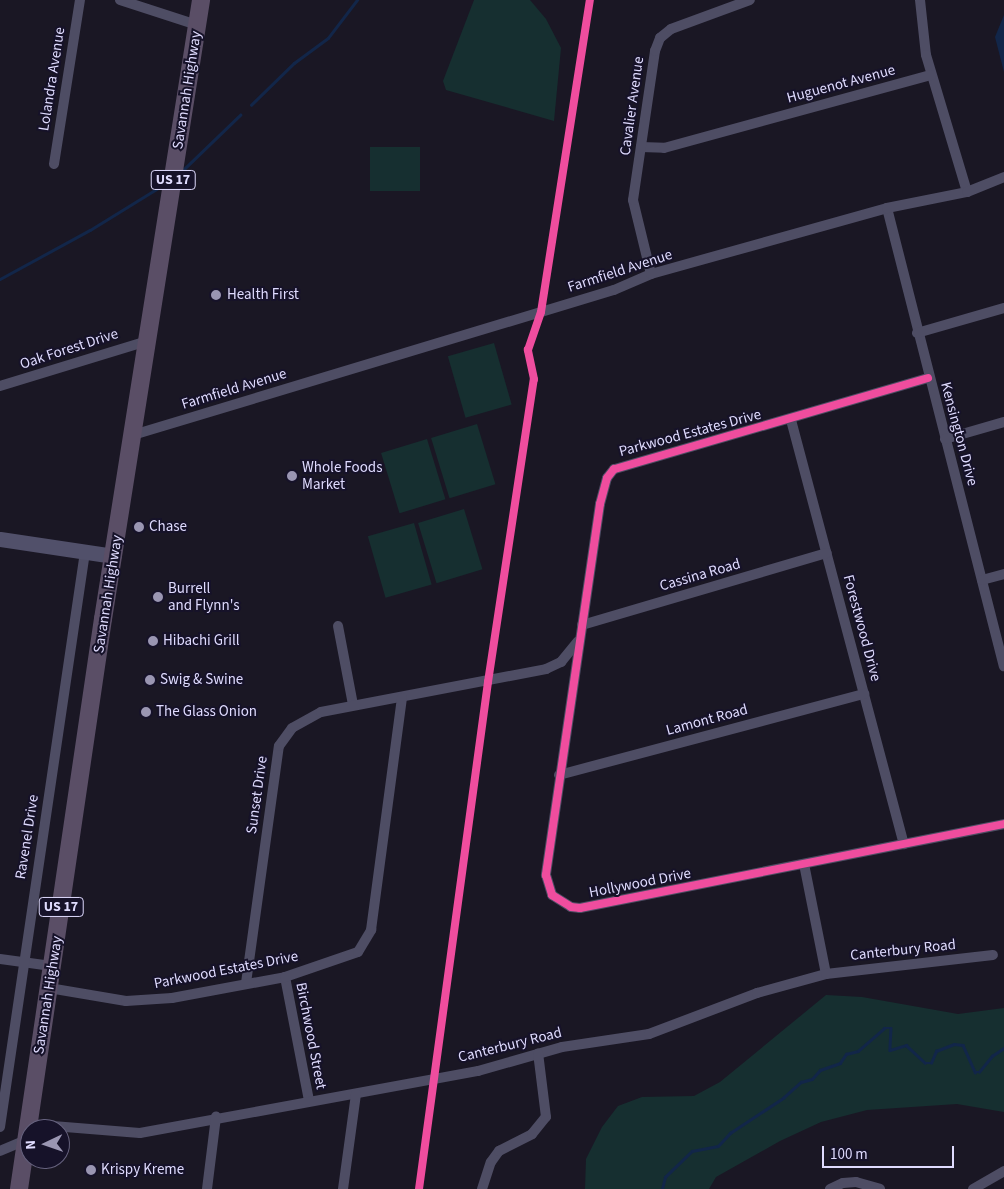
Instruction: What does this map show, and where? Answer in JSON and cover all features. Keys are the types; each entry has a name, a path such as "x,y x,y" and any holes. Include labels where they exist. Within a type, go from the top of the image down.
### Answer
{"highway":[{"name":"Savannah Highway","path":"29,1119 114,556 201,0"},
{"name":"Savannah Highway","path":"19,1189 22,1169"}],"main road":[{"path":"0,539 114,556"}],"street":[{"name":"Lolandra Avenue","path":"54,164 80,0"},
{"path":"120,0 197,25"},
{"name":"Cavalier Avenue","path":"651,274 634,213 641,147 655,51 660,38 680,24 750,0"},
{"path":"920,0 931,75 967,192"},
{"name":"Huguenot Avenue","path":"641,147 664,148 931,75"},
{"name":"Farmfield Avenue","path":"133,435 614,290 651,274 886,208 967,192 1004,177"},
{"name":"Kensington Drive","path":"886,208 916,333 946,439 1004,666"},
{"path":"916,333 1004,308"},
{"name":"Oak Forest Drive","path":"0,386 147,342"},
{"name":"Parkwood Estates Drive","path":"582,625 600,504 607,478 614,469 791,420 928,378"},
{"name":"Forestwood Drive","path":"791,420 904,844"},
{"path":"946,439 1004,422"},
{"name":"Ravenel Drive","path":"0,1127 85,552"},
{"name":"Cassina Road","path":"582,625 826,553"},
{"path":"982,580 1004,574"},
{"name":"Hollywood Drive","path":"582,625 558,775 546,875 552,895 571,907 580,908 1004,824"},
{"path":"338,626 353,705"},
{"name":"Sunset Drive","path":"246,983 279,746 292,728 308,717 353,705 488,682 546,669 561,662 579,640"},
{"name":"Lamont Road","path":"558,775 864,694"},
{"name":"Parkwood Estates Drive","path":"49,988 126,1001 148,1001 285,977 358,952 372,930 402,698"},
{"path":"804,864 826,974"},
{"name":"Canterbury Road","path":"70,1132 140,1133 216,1117 356,1094 478,1071 538,1052 650,1034 756,993 826,974 993,955"},
{"path":"0,959 52,966"},
{"name":"Birchwood Street","path":"285,977 308,1101"},
{"path":"482,1189 491,1162 499,1151 532,1134 546,1117 538,1052"},
{"path":"343,1189 356,1094"},
{"path":"207,1189 216,1117"},
{"path":"0,1151 20,1137"},
{"path":"973,1189 1004,1171"},
{"path":"830,1189 843,1183 856,1182 880,1189"}],"green space":[{"path":"474,0 530,0 546,19 561,48 554,121 446,90 443,81"},
{"path":"370,147 420,147 420,191 370,191"},
{"path":"494,343 512,405 466,418 448,356"},
{"path":"477,424 495,484 450,498 431,438"},
{"path":"427,439 445,499 400,513 381,453"},
{"path":"464,509 482,569 437,583 418,523"},
{"path":"414,523 432,585 386,598 368,536"},
{"path":"826,995 862,997 958,1014 1004,1008 1004,1112 957,1104 867,1110 821,1122 780,1141 716,1177 709,1189 585,1189 586,1159 602,1127 618,1106 642,1097 694,1096 720,1082"}],"water":[{"path":"1004,15 1004,72 995,37"}],"waterway":[{"path":"251,105 294,63 328,38 357,0"},
{"path":"182,171 240,115"},
{"path":"0,279 90,230 158,188"},
{"path":"662,1189 665,1177 692,1151 718,1146 730,1133 783,1098 801,1082 812,1079 820,1070 840,1063 846,1054 858,1051 884,1028 891,1028 890,1050 906,1045 925,1063 931,1063 936,1051 954,1044 963,1045 975,1072 979,1072 992,1056 1004,1048"}],"cycle path":[{"path":"419,1189 488,682 534,379 528,350 541,312 590,0"},
{"path":"928,378 614,469 607,478 600,504 546,875 552,895 571,907 580,908 1004,824"}],"place":[{"name":"Health First","path":"216,295"},
{"name":"Whole Foods Market","path":"292,476"},
{"name":"Chase","path":"139,527"},
{"name":"Burrell and Flynn's","path":"158,597"},
{"name":"Hibachi Grill","path":"153,641"},
{"name":"Swig & Swine","path":"150,680"},
{"name":"The Glass Onion","path":"146,712"},
{"name":"Krispy Kreme","path":"91,1170"}]}
